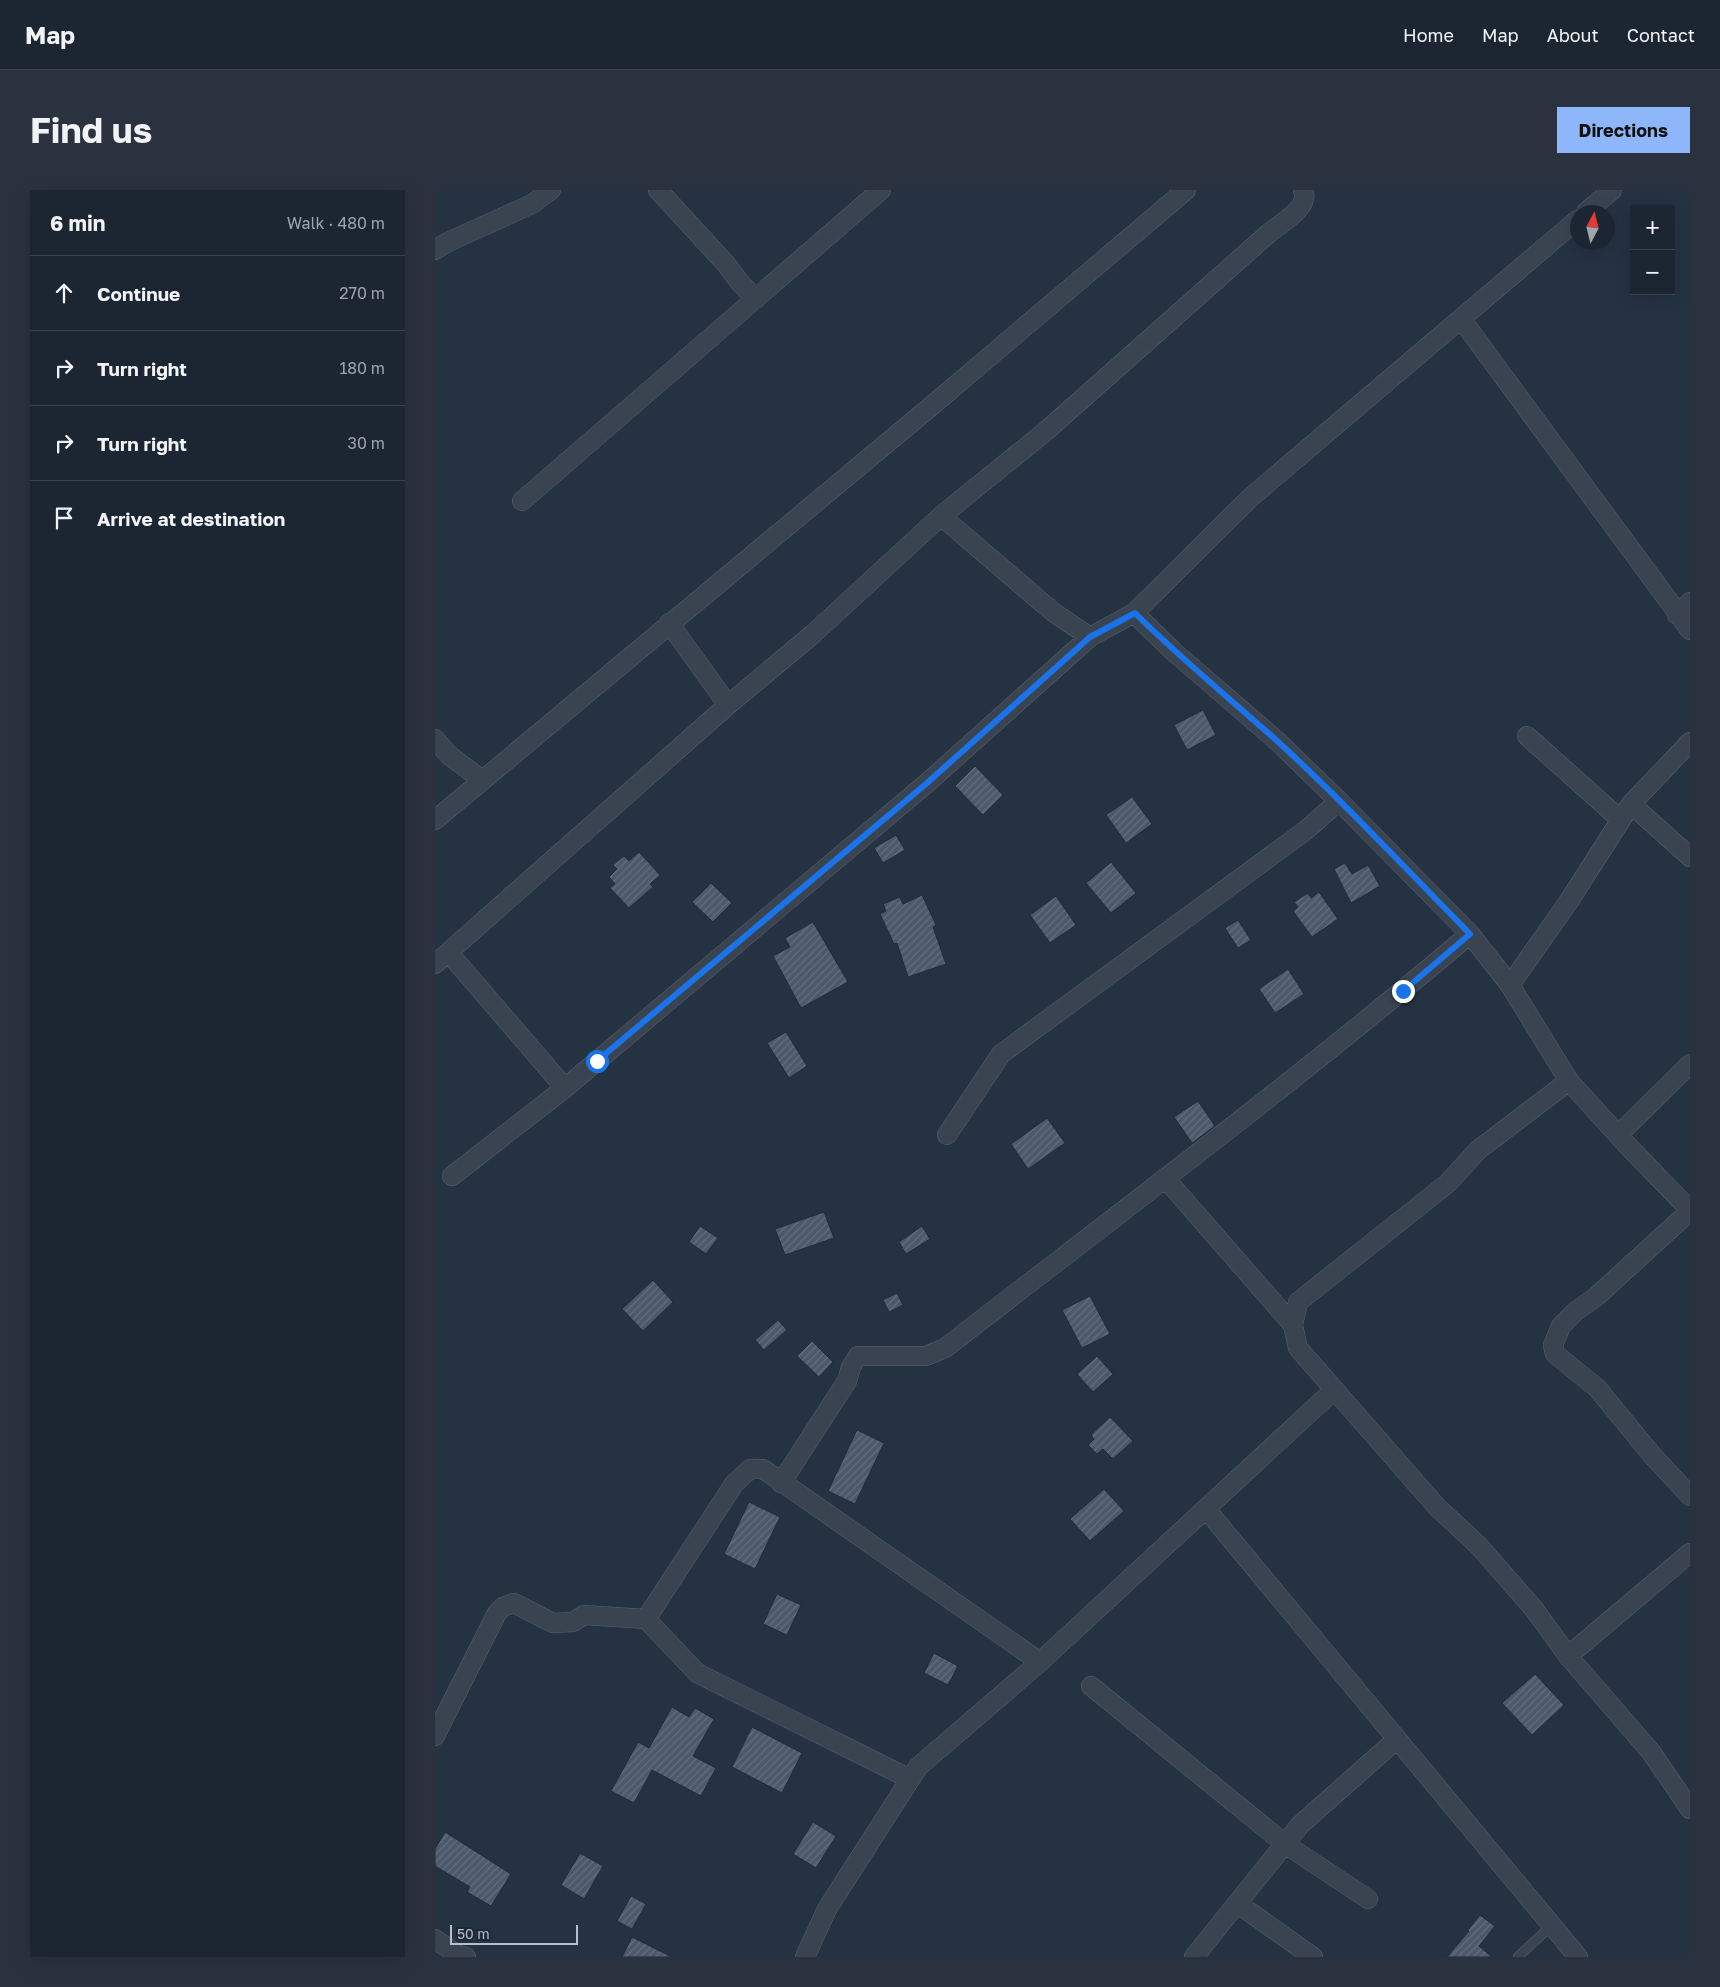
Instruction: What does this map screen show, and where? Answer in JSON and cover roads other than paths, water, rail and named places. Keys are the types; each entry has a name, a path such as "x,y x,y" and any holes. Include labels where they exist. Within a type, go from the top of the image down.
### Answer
{"street":[{"path":"435,250 448,242 532,204 551,190"},
{"path":"658,190 756,299"},
{"path":"522,501 881,190"},
{"path":"435,820 929,408 1185,190"},
{"path":"565,1088 442,959 728,705 813,634 941,516 1046,431 1261,240 1303,206 1306,195 1303,190"},
{"path":"1594,205 1612,190"},
{"path":"452,1176 565,1088 927,783 1090,637 1135,613 1250,498 1570,226"},
{"path":"1461,320 1683,608 1690,630"},
{"path":"941,516 1053,612 1090,637"},
{"path":"1135,613 1174,652 1275,740 1339,801 1470,934 1510,985 1569,1081 1617,1135 1690,1210 1597,1296 1575,1312 1561,1326 1553,1345 1555,1354 1597,1388 1652,1456 1690,1496"},
{"path":"669,623 728,705"},
{"path":"1527,736 1621,820"},
{"path":"435,739 449,755 481,780"},
{"path":"1510,985 1569,901 1631,804 1690,742"},
{"path":"947,1135 1001,1054 1305,831 1339,801"},
{"path":"1631,804 1690,857"},
{"path":"781,1483 847,1381 851,1367 858,1356 926,1356 945,1348 1403,991 1470,934"},
{"path":"1617,1135 1690,1064"},
{"path":"1569,1081 1477,1150 1448,1183 1393,1226 1383,1237 1298,1302 1293,1325 1298,1348 1437,1507 1479,1546 1522,1595 1569,1656 1651,1752 1690,1809"},
{"path":"1165,1178 1293,1325"},
{"path":"805,1957 827,1909 918,1767 1040,1662 1335,1390"},
{"path":"646,1619 734,1484 750,1469 763,1469 1040,1662"},
{"path":"1206,1509 1578,1957"},
{"path":"1569,1656 1690,1553"},
{"path":"435,1736 497,1613 503,1606 514,1603 553,1622 573,1622 584,1615 646,1619 697,1673 910,1779"},
{"path":"1091,1686 1285,1844 1368,1899"},
{"path":"1194,1957 1300,1826 1397,1739"},
{"path":"1237,1903 1313,1957"},
{"path":"435,1939 456,1954 466,1957"}],"lane":[{"path":"1518,1957 1552,1925"}]}
